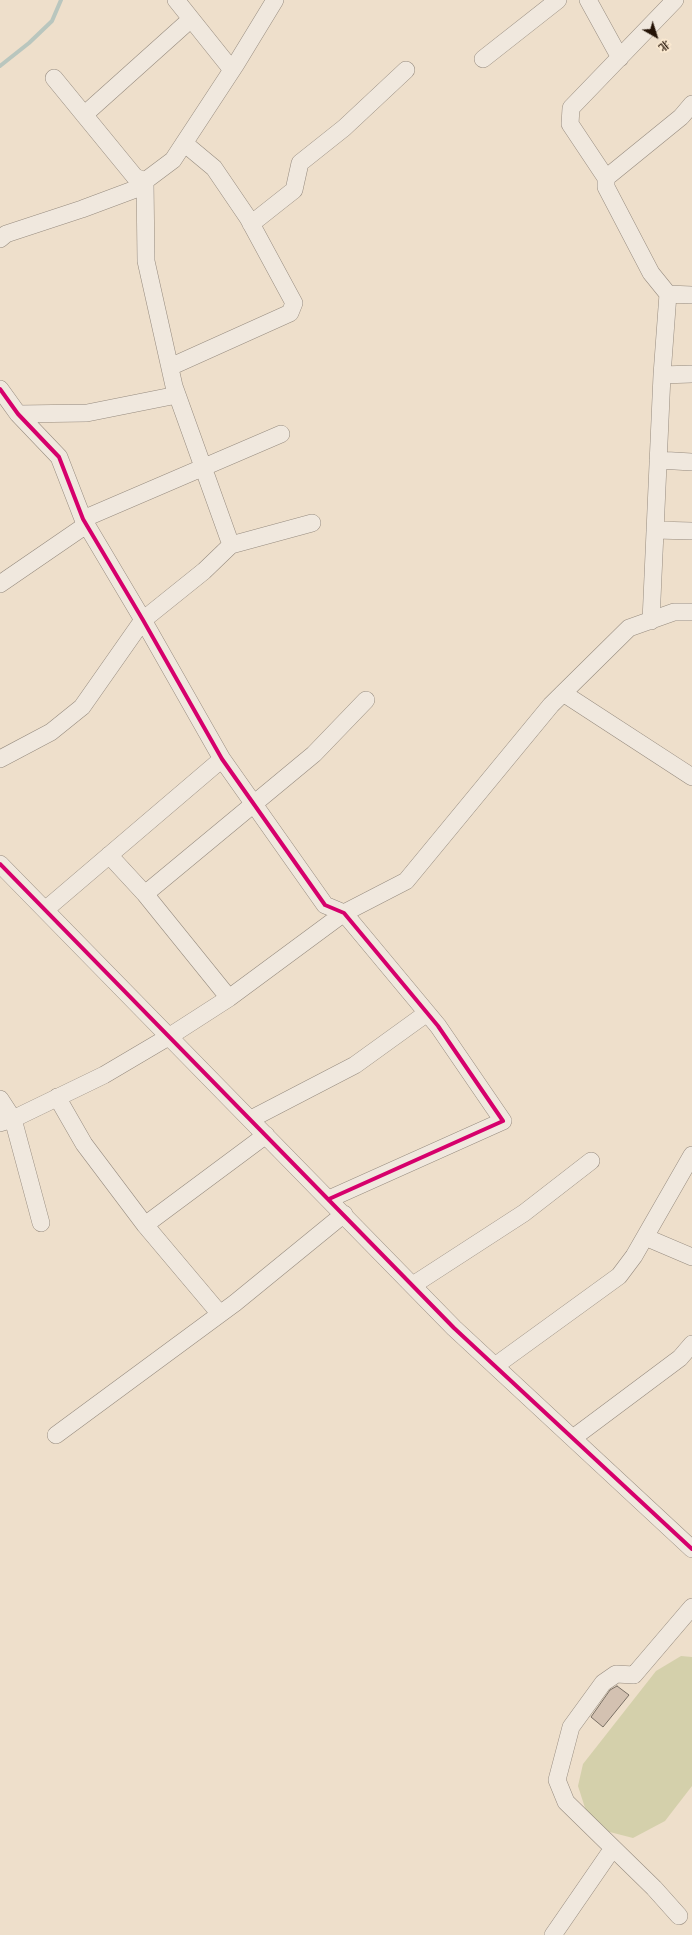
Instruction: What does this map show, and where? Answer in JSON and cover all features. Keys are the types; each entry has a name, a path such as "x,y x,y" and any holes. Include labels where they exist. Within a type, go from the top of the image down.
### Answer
{"street":[{"path":"176,0 232,70"},
{"path":"0,240 6,234 82,209 133,190 174,160 275,0"},
{"path":"483,59 558,0"},
{"path":"588,0 620,58"},
{"path":"650,621 662,375 668,294 651,273 606,186 606,178 570,124 571,108 675,0"},
{"path":"84,115 191,18"},
{"path":"251,224 294,190 300,163 344,128 406,70"},
{"path":"54,78 135,177 145,181"},
{"path":"606,178 681,117 692,104"},
{"path":"170,367 290,313 294,303 251,224 214,168 184,143"},
{"path":"145,181 146,261 170,367 177,395 231,545"},
{"path":"668,294 692,295"},
{"path":"662,375 692,374"},
{"path":"0,389 18,414 59,458 84,522 143,620 222,759 325,905 344,913 427,1013 503,1120 328,1199"},
{"path":"18,414 87,413 177,395"},
{"path":"0,584 84,522 203,467 281,434"},
{"path":"658,460 692,462"},
{"path":"0,759 51,732 82,707 143,620 204,571 231,545 312,523"},
{"path":"655,530 692,531"},
{"path":"6,1121 104,1074 170,1036 229,998 344,913 406,881 551,705 629,628 674,612 692,612"},
{"path":"563,694 692,777"},
{"path":"145,894 314,754 366,700"},
{"path":"45,910 222,759"},
{"path":"109,855 145,894 229,998"},
{"path":"0,864 170,1036 454,1328 692,1549"},
{"path":"315,934 325,905"},
{"path":"251,1119 355,1064 427,1013"},
{"path":"57,1097 84,1144 145,1225 220,1314"},
{"path":"0,1100 41,1223"},
{"path":"145,1225 266,1135"},
{"path":"495,1366 619,1276 645,1237 692,1155"},
{"path":"412,1285 524,1213 591,1161"},
{"path":"56,1435 220,1314 344,1214"},
{"path":"645,1237 692,1256"},
{"path":"573,1438 680,1358 692,1344"},
{"path":"679,1916 654,1888 566,1802 557,1780 571,1727 603,1683 616,1674 634,1675 692,1606"},
{"path":"553,1935 613,1848"}],"shaded area":[{"path":"681,1656 692,1657 692,1786 665,1821 633,1838 602,1830 586,1811 578,1786 583,1764 656,1671"}],"building":[{"path":"617,1686 629,1695 603,1727 591,1717 610,1690"}],"waterway":[{"path":"0,66 29,43 52,21 61,0"}],"cycle path":[{"path":"0,389 18,414 59,457 83,519 143,620 222,759 325,905 344,913 438,1026 503,1121 329,1199"},
{"path":"0,864 454,1328 692,1549"}]}
